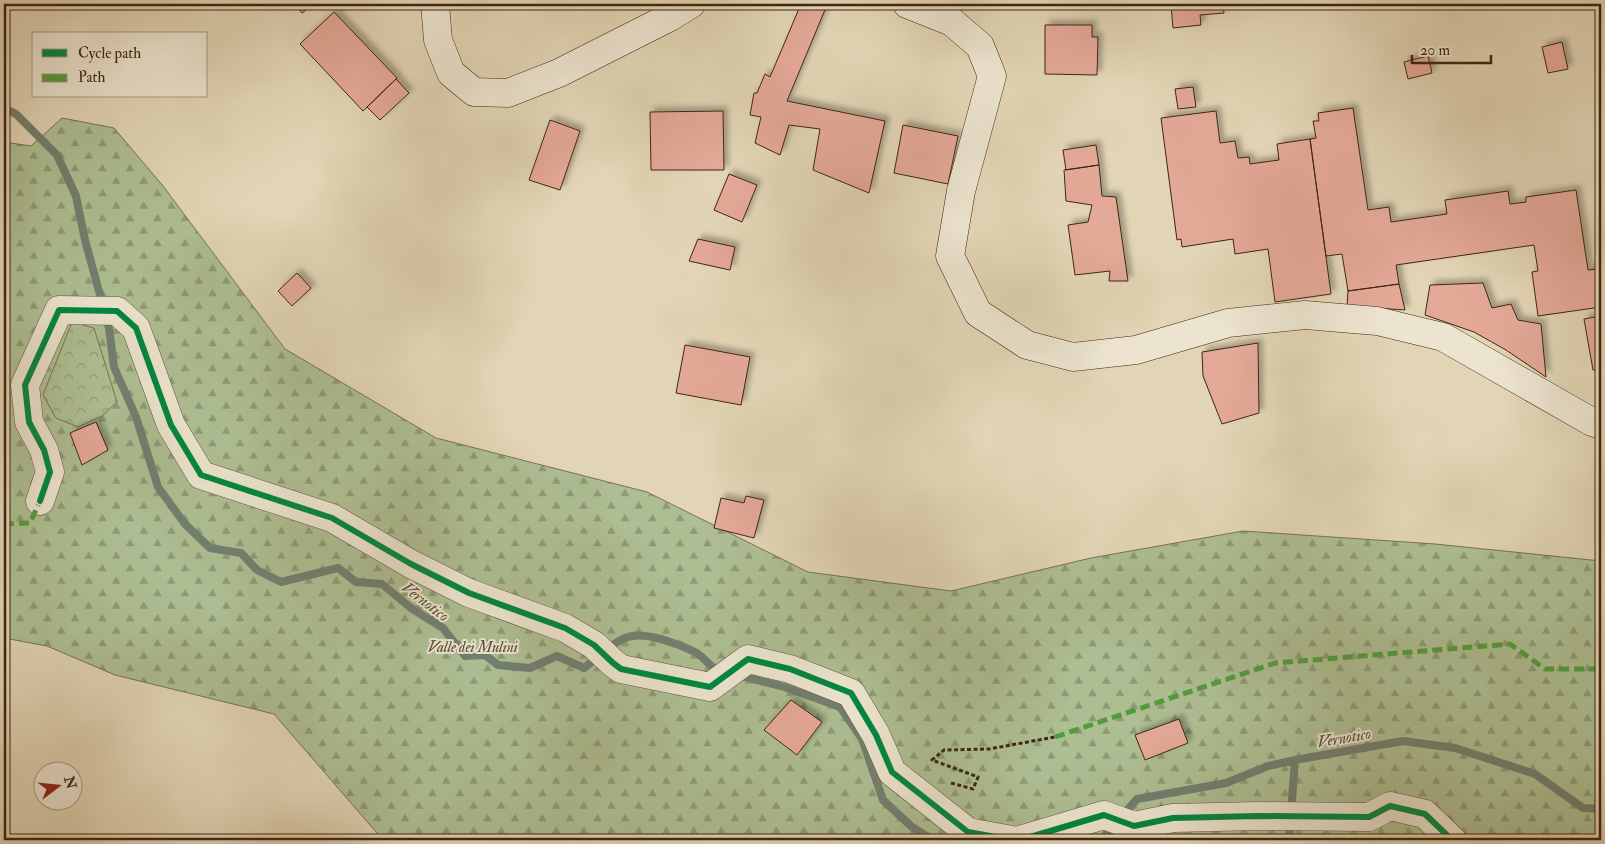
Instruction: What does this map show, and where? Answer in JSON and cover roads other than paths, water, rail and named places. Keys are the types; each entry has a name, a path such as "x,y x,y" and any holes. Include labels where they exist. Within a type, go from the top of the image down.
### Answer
{"street":[{"path":"435,4 438,40 451,74 474,92 508,93 559,73 670,17 691,4"},
{"path":"907,4 952,22 980,46 992,76 962,191 950,256 978,313 1027,345 1073,357 1136,350 1228,323 1305,315 1377,321 1443,337 1592,422 1601,425"},
{"path":"40,501 50,472 44,450 29,422 25,385 59,310 104,310 136,328 172,425 201,475 332,518 410,564 469,593 565,628 604,654 621,669 710,687 748,659 790,669 852,693 876,735 892,772 968,832 1012,840"},
{"path":"1020,840 1104,815 1134,826 1173,818 1258,816 1369,817 1390,806 1425,814 1452,840"}],"waterway":[{"name":"Vernotico","path":"4,108 16,114 57,155 76,196 85,240 109,328 114,367 136,417 158,487 185,524 210,548 241,553 257,570 281,582 338,568 356,582 382,584 411,608 443,628 465,656 485,655 498,665 530,668 557,656 584,668 620,641 639,635 664,640 688,649 699,654 714,668 722,672"},
{"name":"Vernotico","path":"738,675 784,687 840,707 862,739 883,800 912,827 933,840"},
{"name":"Vernotico","path":"1122,816 1137,799 1226,783 1268,766 1295,760 1403,741 1455,748 1535,774 1583,808 1601,809"},
{"path":"1289,840 1295,760"},
{"name":"Vernotico","path":"1101,840 1115,825"}],"park label":[{"name":"Valle dei Mulini","path":"473,647"}]}
